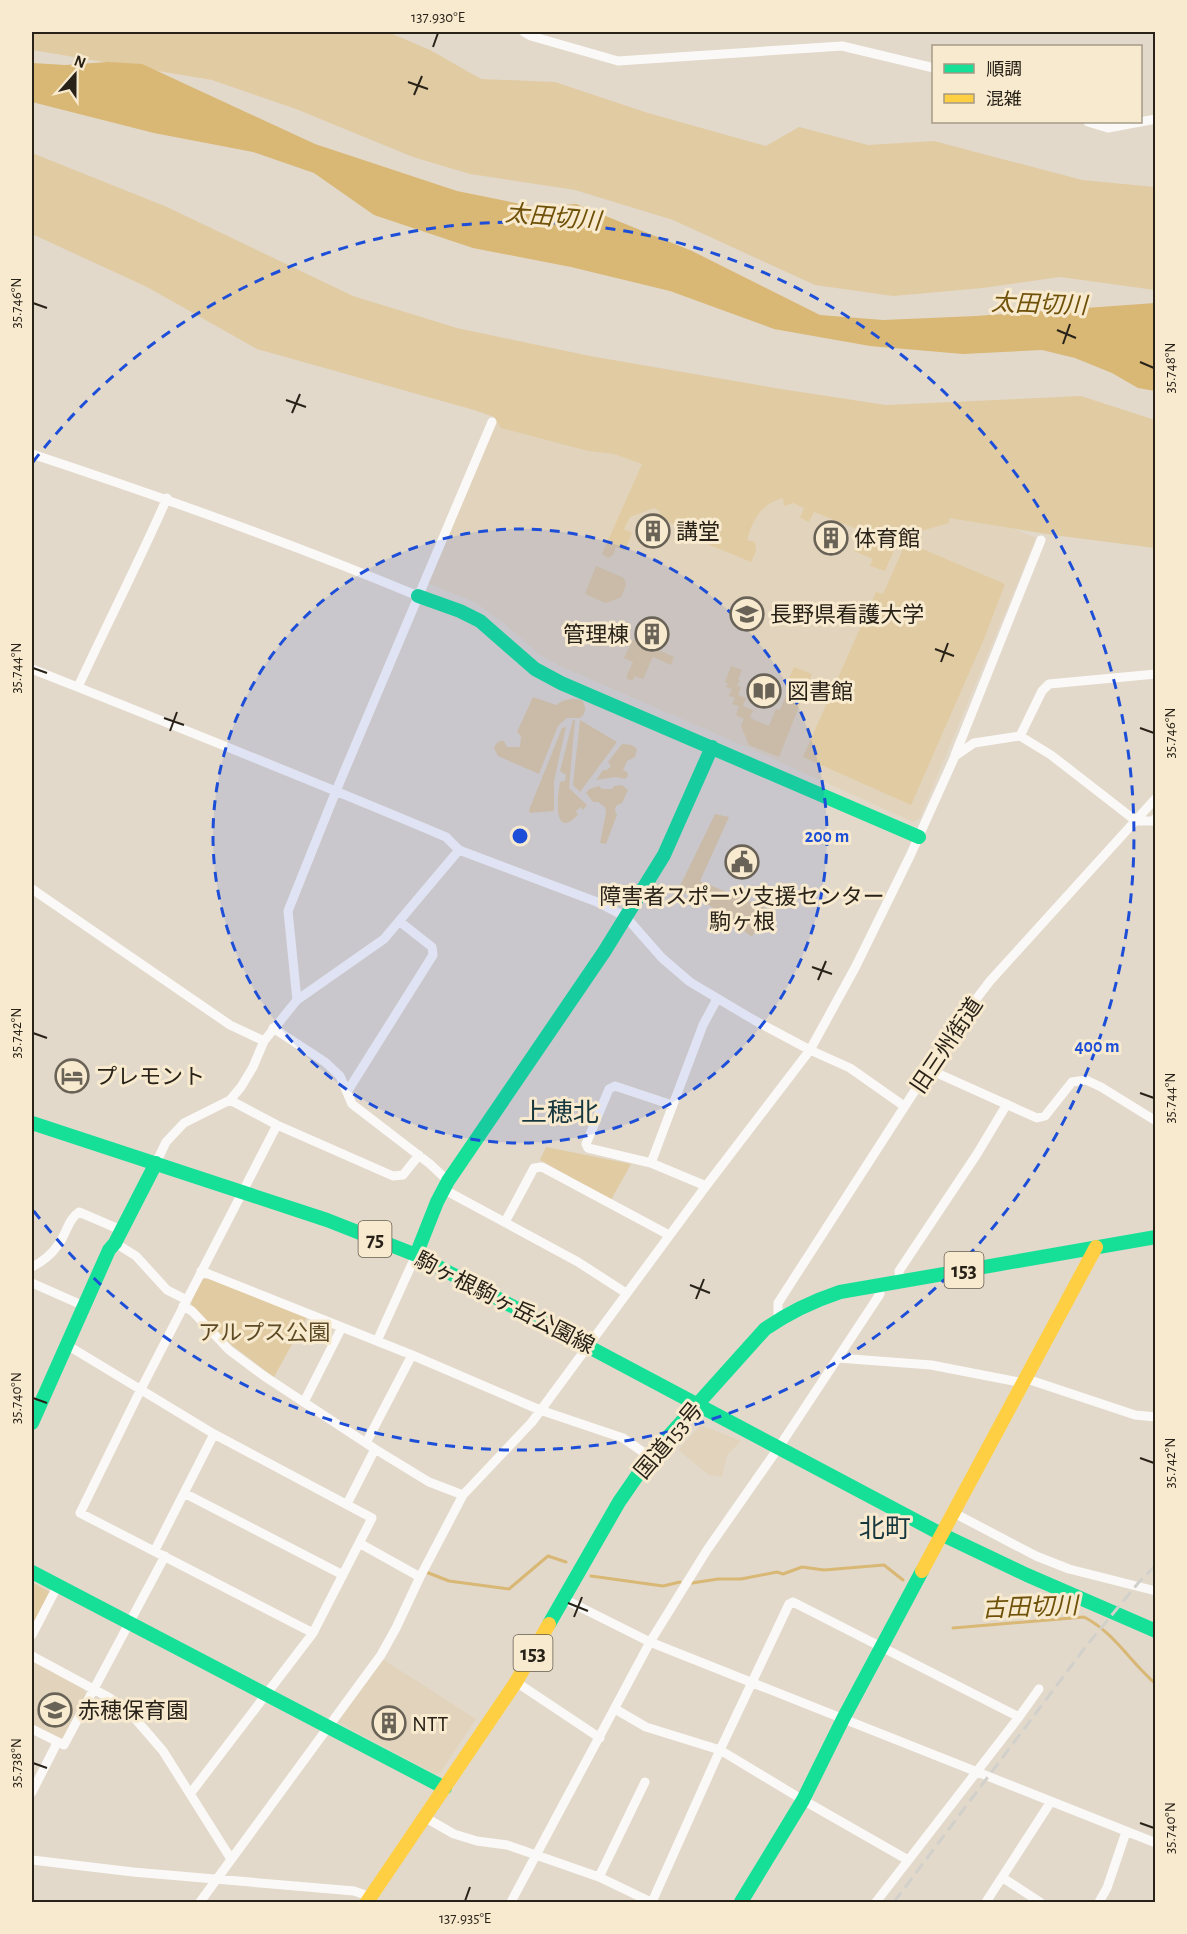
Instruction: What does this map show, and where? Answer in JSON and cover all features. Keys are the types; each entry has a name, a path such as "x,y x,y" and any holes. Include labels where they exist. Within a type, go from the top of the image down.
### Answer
{"main road":[{"path":"418,596 480,621 535,669 561,683 919,837"},
{"path":"416,1255 446,1185 626,917 664,855 712,747"},
{"name":"駒ヶ根駒ヶ岳公園線","path":"32,1123 243,1191 327,1220 416,1255 943,1535 1155,1631"},
{"path":"32,1423 109,1250 115,1243 156,1163"},
{"name":"国道153号","path":"369,1900 516,1682 619,1502 650,1457 754,1340 778,1319 818,1299 840,1292 1155,1237"},
{"path":"741,1902 802,1800 843,1719 1096,1247"},
{"path":"32,1572 445,1788"}],"street":[{"path":"524,32 618,61 842,46 932,68"},
{"path":"1091,123 1108,128 1134,123"},
{"path":"297,1000 288,911 336,790 492,422"},
{"path":"32,454 167,498 321,555 418,596"},
{"path":"78,687 167,498"},
{"path":"200,1902 381,1655 463,1495 532,1422 669,1235 810,1050 856,966 919,837 955,756 1041,540"},
{"path":"32,669 212,743 336,790 446,837 459,850 597,902 626,917 662,958 690,982 810,1050 850,1068 904,1106"},
{"path":"1020,736 1042,691 1049,684 1155,674"},
{"path":"955,756 974,743 1020,736 1051,755 1136,821 1153,821 1155,818"},
{"name":"旧三州街道","path":"778,1319 778,1303 961,1019 990,981 1155,798"},
{"path":"156,1163 166,1142 184,1123 230,1100 253,1067 264,1041 297,1000 384,939 459,850"},
{"path":"32,889 230,1025 264,1041"},
{"path":"347,1092 433,955 432,947 399,921"},
{"path":"651,1163 703,1024 717,999"},
{"path":"273,1028 325,1062 340,1076 352,1104 419,1155 446,1185 505,1222 578,1262 626,1293"},
{"path":"928,1069 1037,1118 1045,1116 1072,1082 1086,1080 1155,1121"},
{"path":"672,1105 615,1086 609,1089 586,1144 588,1148 651,1163 706,1186"},
{"path":"230,1100 277,1125 393,1176 404,1175 419,1155"},
{"path":"900,1281 899,1271 977,1154 1006,1104"},
{"path":"277,1125 80,1513 313,1633"},
{"path":"505,1222 534,1168 542,1167 669,1235"},
{"path":"32,1267 42,1262 59,1245 74,1216 79,1212 121,1230"},
{"path":"115,1243 136,1256 167,1290 185,1303 229,1350 375,1449 429,1482 463,1495"},
{"path":"377,1341 416,1255"},
{"path":"201,1271 377,1341 540,1410 623,1438 650,1457"},
{"path":"32,1283 84,1306"},
{"path":"511,1902 650,1642 707,1550 780,1447 880,1294 880,1285"},
{"path":"304,1402 342,1327"},
{"path":"67,1345 214,1434 372,1518 313,1633 190,1794"},
{"path":"366,1443 411,1355"},
{"path":"838,1358 932,1365 1025,1381 1135,1415 1155,1417"},
{"path":"155,1551 214,1434"},
{"path":"347,1504 375,1449"},
{"path":"184,1493 343,1575"},
{"path":"954,1513 1036,1556 1069,1569 1155,1592"},
{"path":"359,1544 420,1577"},
{"path":"32,1729 64,1745 165,1556"},
{"path":"32,1635 58,1585"},
{"path":"564,1599 650,1642 1155,1843"},
{"path":"426,1818 460,1836 507,1845 599,1877 651,1902 789,1604 793,1602 1019,1717"},
{"path":"32,1656 110,1698 132,1715 164,1751 231,1859"},
{"path":"516,1682 600,1737"},
{"path":"876,1902 1039,1689"},
{"path":"615,1709 646,1726 720,1750 908,1860"},
{"path":"32,1792 57,1743"},
{"path":"599,1877 645,1782"},
{"path":"986,1902 1050,1803"},
{"path":"1099,1902 1107,1888 1126,1832"},
{"path":"32,1860 354,1891 369,1900"},
{"path":"1003,1878 1040,1902"}],"shaded area":[{"name":"長野県看護大学","path":"501,407 972,511 1036,538 920,818 913,822 560,666 539,654 475,602 427,583"},
{"path":"701,1425 741,1441 727,1455 722,1477 709,1475 678,1450"},
{"path":"381,1658 476,1719 440,1773 435,1774 337,1722"},
{"name":"赤穂保育園","path":"32,1660 84,1689 86,1695 65,1737 58,1739 32,1725"}],"green space":[{"path":"32,32 388,32 430,50 481,79 555,82 648,113 766,146 799,127 868,145 934,141 1082,180 1155,187 1155,290 1060,277 983,288 893,296 815,285 673,220 575,190 470,174 413,157 296,109 212,80 32,50"},
{"path":"32,153 167,207 353,296 457,328 590,356 886,405 1081,396 1155,420 1155,548 1053,535 949,518 949,523 900,537 885,571 870,566 873,559 854,551 862,531 814,512 809,522 800,518 804,508 793,503 784,506 783,498 764,508 752,525 747,540 755,542 756,551 751,562 678,532 680,528 658,516 661,512 654,508 630,517 624,529 632,533 625,551 616,547 613,555 608,558 602,554 642,464 614,454 588,451 501,428 494,417 474,410 257,349 147,287 32,234"},
{"path":"906,542 1005,584 984,639 911,805 803,757 876,592 883,594"},
{"path":"596,566 624,578 626,585 621,597 606,603 585,594"},
{"path":"633,639 674,657 671,665 653,657 643,679 635,676 632,681 626,678 633,662 624,658"},
{"path":"731,666 742,670 738,679 740,680 737,686 741,687 738,695 746,698 743,706 753,710 750,718 769,726 776,709 780,710 791,683 788,681 794,667 812,674 779,757 749,745 741,726 744,719 736,715 739,706 732,704 735,698 729,696 732,689 726,687 728,683 725,682"},
{"path":"533,697 556,705 562,701 582,700 585,707 585,712 580,718 567,718 558,726 539,774 498,756 494,748 498,742 502,741 507,747 520,747 521,736 517,732"},
{"path":"573,720 575,720 569,788 587,805 583,810 581,807 576,811 578,815 566,823 559,818 558,798 560,782 565,781 566,775 560,771"},
{"path":"580,720 617,742 580,792 573,785"},
{"path":"566,727 554,781 554,811 530,813 529,810 562,728"},
{"path":"622,744 632,745 637,749 635,757 627,761 623,770 628,776 625,779 616,777 596,780 603,770 611,766 608,762"},
{"path":"622,785 628,790 622,803 616,806 617,815 606,844 600,843 606,813 605,807 598,802 593,802 586,793 589,789 599,786 602,789 612,789 614,786"},
{"path":"715,814 729,817 700,881 766,908 752,937 712,907 678,890"},
{"path":"546,1147 631,1164 611,1200 540,1160"},
{"name":"アルプス公園","path":"203,1279 210,1279 307,1317 274,1377 233,1346 192,1307 191,1302"},
{"path":"32,1582 50,1592 32,1626"}],"water":[{"name":"太田切川","path":"108,62 142,64 315,144 457,191 535,207 576,204 692,251 820,315 883,320 976,316 1155,303 1155,391 1138,388 1112,373 1075,358 1042,350 963,354 870,346 774,329 670,291 571,267 473,248 374,215 314,173 253,152 154,133 32,102 32,63 65,65"}],"waterway":[{"name":"古田切川","path":"426,1572 449,1581 509,1589 548,1556 566,1562"},
{"name":"古田切川","path":"692,1583 718,1579 741,1579 777,1572 783,1574 802,1567 824,1570 884,1565 903,1580"},
{"name":"古田切川","path":"591,1576 663,1586 680,1582"},
{"name":"古田切川","path":"953,1628 1084,1617 1114,1639 1156,1684"}],"railway":[{"path":"894,1902 1087,1645 1156,1565"}],"traffic: fast":[{"path":"418,596 480,621 535,669 561,683 919,837"},
{"path":"416,1255 448,1181 604,952 664,855 712,747"},
{"path":"32,1123 327,1220 416,1255 698,1405"},
{"path":"32,1423 109,1250 115,1243 156,1163"},
{"path":"549,1624 619,1502 650,1457 765,1329 774,1323 820,1299 840,1292 1156,1237"},
{"path":"698,1405 943,1535 1027,1575 1156,1631"},
{"path":"741,1902 803,1800 843,1719 922,1571"},
{"path":"32,1572 445,1788"}],"traffic: slow":[{"path":"922,1571 1096,1247"},
{"path":"367,1902 516,1682 549,1624"}],"place":[{"name":"講堂","path":"653,531"},
{"name":"体育館","path":"831,538"},
{"name":"長野県看護大学","path":"747,614"},
{"name":"管理棟","path":"652,634"},
{"name":"図書館","path":"764,691"},
{"name":"障害者スポーツ支援センター 駒ヶ根","path":"742,862"},
{"name":"プレモント","path":"72,1076"},
{"name":"赤穂保育園","path":"55,1710"},
{"name":"NTT","path":"389,1723"}],"district":[{"name":"上穂北","path":"560,1112"},
{"name":"北町","path":"885,1528"}]}
